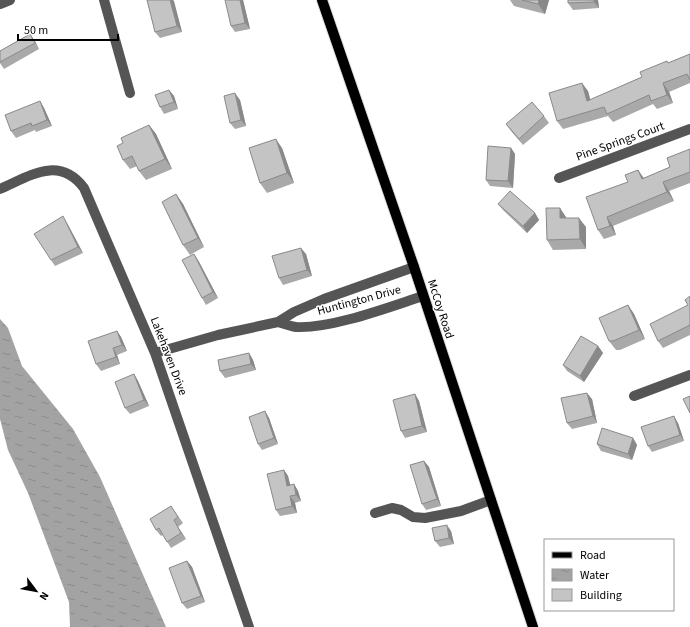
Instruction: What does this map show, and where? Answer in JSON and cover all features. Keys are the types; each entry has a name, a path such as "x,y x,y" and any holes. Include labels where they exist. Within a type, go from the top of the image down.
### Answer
{"main road":[{"name":"McCoy Road","path":"322,0 414,267 533,627"}],"street":[{"path":"0,4 10,0"},
{"path":"104,0 130,93"},
{"name":"Pine Springs Court","path":"559,178 690,129"},
{"name":"Lakehaven Drive","path":"0,189 47,170 59,170 76,178 84,188 155,353 249,627"},
{"name":"Huntington Drive","path":"155,353 218,335 278,322 294,312 324,299 414,267"},
{"name":"Huntington Drive","path":"278,322 296,327 335,322 370,313 423,296"},
{"path":"634,396 690,375"},
{"path":"374,513 392,508 401,510 413,517 425,518 444,513 461,511 491,500"}],"water":[{"path":"0,319 8,328 22,366 73,429 100,477 166,627 70,627 69,602 28,493 8,450 0,419"}],"building":[{"path":"147,0 170,0 177,26 155,32"},
{"path":"225,0 240,0 245,23 231,26"},
{"path":"522,0 539,0 538,4"},
{"path":"568,0 594,0 594,2 568,3"},
{"path":"30,34 35,43 0,62 0,51"},
{"path":"690,54 690,80 687,74 663,83 667,95 651,101 649,95 607,114 604,107 557,121 549,93 582,83 587,101 642,77 640,72 667,61 668,63"},
{"path":"169,90 174,102 160,107 155,95"},
{"path":"235,93 241,120 230,123 224,96"},
{"path":"40,101 47,120 32,126 31,123 11,131 5,115"},
{"path":"532,102 544,116 519,139 506,124"},
{"path":"149,125 165,159 139,171 132,156 123,160 117,146 123,143 121,138"},
{"path":"276,139 287,173 260,183 249,148"},
{"path":"488,146 511,148 508,181 486,180"},
{"path":"690,149 690,172 663,182 667,192 607,217 610,226 598,230 586,197 628,182 625,175 638,170 642,179 670,167 667,158"},
{"path":"510,191 535,213 523,226 498,204"},
{"path":"176,194 198,238 183,245 162,202"},
{"path":"546,208 560,208 560,218 579,218 580,239 547,240"},
{"path":"63,216 78,247 51,260 34,234"},
{"path":"301,248 307,270 279,278 272,256"},
{"path":"194,254 213,292 202,298 182,260"},
{"path":"690,296 690,325 658,341 650,324 688,305 685,300"},
{"path":"628,305 639,330 613,341 609,341 599,318"},
{"path":"117,331 122,345 113,348 116,357 96,364 88,341"},
{"path":"581,336 598,346 580,376 563,365"},
{"path":"249,353 251,364 220,371 218,360"},
{"path":"134,374 144,400 125,408 115,382"},
{"path":"587,393 593,416 567,423 561,398"},
{"path":"415,394 422,426 401,431 393,400"},
{"path":"690,396 690,413 683,399"},
{"path":"265,411 274,438 258,444 249,417"},
{"path":"674,416 680,435 648,446 641,427"},
{"path":"602,428 633,438 628,454 597,444"},
{"path":"424,461 437,499 422,504 410,465"},
{"path":"284,470 287,486 294,484 296,495 290,496 292,506 276,510 267,474"},
{"path":"171,506 178,517 174,520 181,533 167,542 159,528 156,530 150,519"},
{"path":"447,525 449,538 435,541 432,528"},
{"path":"187,561 201,596 182,603 169,568"}]}
